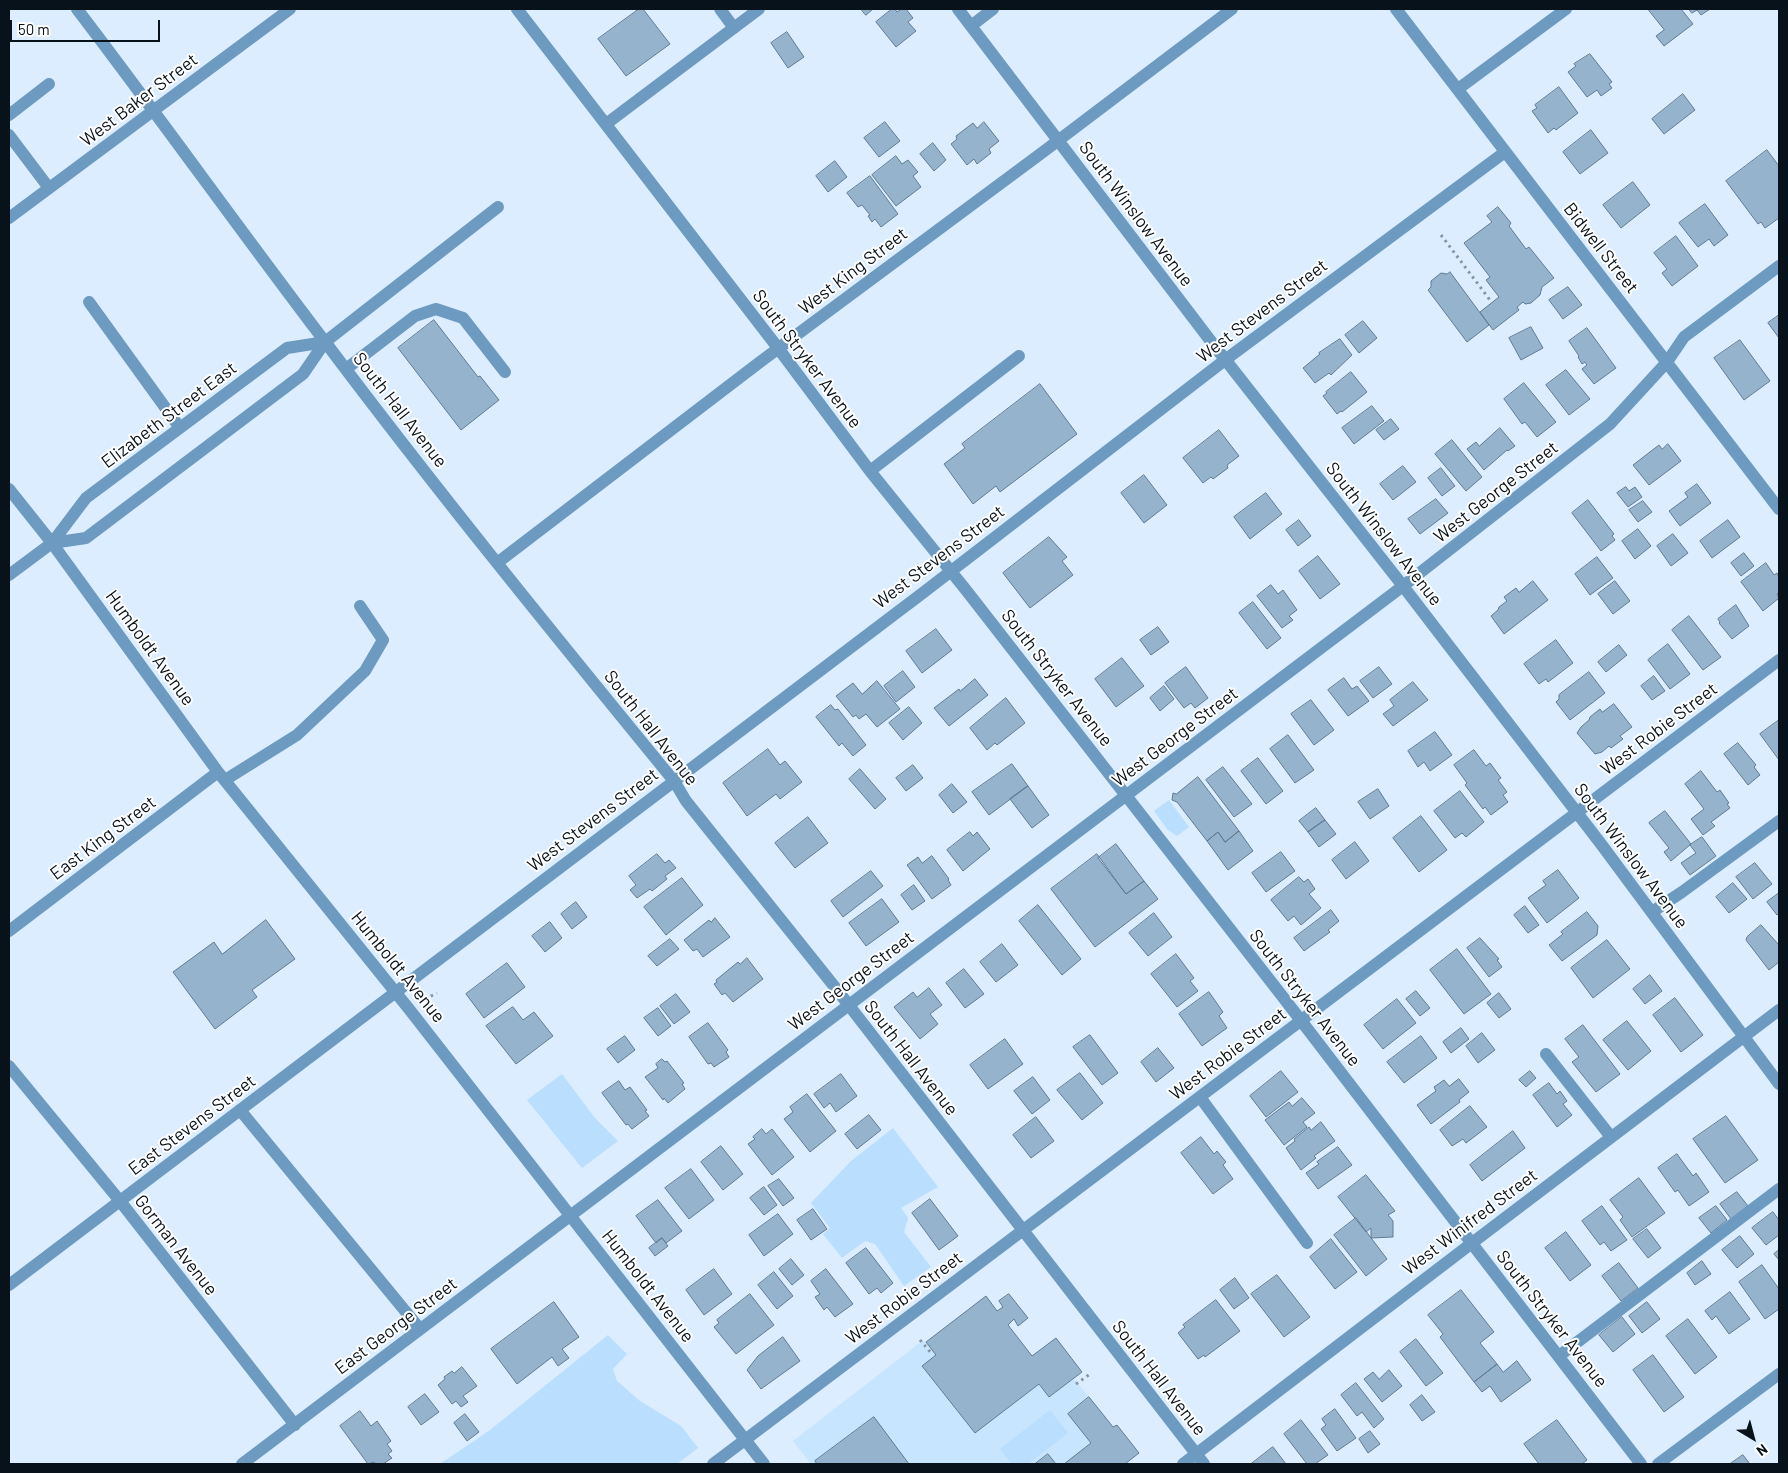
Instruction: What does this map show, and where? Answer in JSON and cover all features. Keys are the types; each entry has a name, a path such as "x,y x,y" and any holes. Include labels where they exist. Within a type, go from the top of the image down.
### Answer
{"street":[{"name":"South Hall Avenue","path":"77,9 155,110 325,342 498,563 674,781 686,801 848,1005 1200,1459"},
{"name":"West Baker Street","path":"9,218 290,9"},
{"name":"South Stryker Avenue","path":"517,9 778,348 870,471 951,571 1301,1020 1641,1464"},
{"path":"720,9 734,28"},
{"path":"606,124 759,9"},
{"name":"South Winslow Avenue","path":"958,9 1225,360 1403,586 1577,813 1779,1084"},
{"path":"971,26 994,9"},
{"name":"West King Street","path":"498,563 778,348 1058,141 1232,9"},
{"name":"Bidwell Street","path":"1396,9 1779,508"},
{"path":"1458,89 1566,9"},
{"path":"9,115 49,84"},
{"path":"9,135 49,188"},
{"name":"West Stevens Street","path":"396,992 951,571 1225,360 1505,152"},
{"name":"Elizabeth Street East","path":"52,543 86,538 303,374 325,342 498,207"},
{"name":"West George Street","path":"571,1216 1403,586 1610,424 1667,362 1684,337 1779,266"},
{"path":"89,302 180,428"},
{"path":"346,369 415,316 436,309 463,318 505,372"},
{"name":"Elizabeth Street East","path":"9,575 52,543 86,498 287,348 325,342"},
{"path":"870,471 1019,356"},
{"name":"Humboldt Avenue","path":"9,489 52,543 222,776 396,992 764,1464"},
{"name":"East King Street","path":"9,931 222,776 297,735 365,671 383,640 360,606"},
{"name":"West Robie Street","path":"713,1464 1779,660"},
{"path":"1652,912 1779,821"},
{"name":"East Stevens Street","path":"9,1285 396,992"},
{"name":"West Winifred Street","path":"1183,1464 1200,1459 1472,1243 1779,1010"},
{"path":"1546,1054 1611,1137"},
{"name":"Gorman Avenue","path":"9,1066 120,1202 295,1425"},
{"path":"1200,1097 1306,1243"},
{"path":"240,1110 420,1329"},
{"path":"1559,1356 1779,1189"},
{"name":"East George Street","path":"242,1464 571,1216"},
{"path":"1658,1464 1779,1374"}],"path":[{"path":"1441,235 1490,300"},
{"path":"425,999 437,993"},
{"path":"920,1340 932,1354"},
{"path":"1076,1384 1090,1374"}],"shaded area":[{"path":"1169,800 1189,827 1177,836 1167,829 1154,811"},
{"path":"562,1074 595,1118 618,1141 582,1168 527,1100"},
{"path":"893,1128 938,1187 901,1208 908,1218 904,1232 931,1267 904,1286 875,1244 865,1241 842,1258 823,1234 830,1228 811,1203 851,1161"},
{"path":"608,1335 627,1354 613,1369 617,1381 640,1401 681,1426 698,1448 677,1464 440,1464 490,1430"},
{"path":"922,1341 926,1342 936,1355 922,1367 975,1433 1039,1384 1049,1397 1074,1379 1089,1397 1068,1414 1091,1443 1064,1464 1056,1464 1048,1454 1035,1464 811,1464 793,1441"},
{"path":"1050,1410 1068,1433 1028,1464 1012,1464 1000,1449"}],"building":[{"path":"639,9 643,9 670,44 626,76 598,39"},
{"path":"861,9 873,9 866,15"},
{"path":"892,9 895,9 897,12 901,9 906,9 913,18 908,22 916,31 896,47 876,22"},
{"path":"1648,9 1681,9 1693,24 1664,46 1656,36 1664,30"},
{"path":"1689,9 1710,9 1701,15 1697,10 1692,13"},
{"path":"787,32 804,57 788,68 771,43"},
{"path":"1590,54 1612,82 1609,84 1612,88 1601,96 1597,90 1587,97 1568,72 1576,66 1574,64"},
{"path":"1559,87 1578,113 1556,130 1554,128 1548,133 1532,111 1537,108 1535,105"},
{"path":"1683,94 1695,110 1664,134 1652,119"},
{"path":"885,122 900,141 879,157 864,138"},
{"path":"984,122 999,141 989,149 991,153 977,164 974,159 967,165 951,144 957,139 956,136 973,123 977,128"},
{"path":"1591,130 1608,153 1580,174 1563,152"},
{"path":"933,143 946,160 934,171 920,154"},
{"path":"1767,150 1779,166 1779,218 1765,228 1761,222 1758,224 1726,181"},
{"path":"896,156 902,164 908,160 918,172 913,176 921,187 896,206 872,175"},
{"path":"835,161 847,177 828,192 816,176"},
{"path":"870,176 898,214 881,227 875,219 872,222 868,216 870,215 862,205 858,207 847,193"},
{"path":"1633,182 1650,205 1621,228 1603,205"},
{"path":"1705,204 1728,235 1714,246 1709,239 1698,247 1679,223"},
{"path":"1498,207 1511,223 1509,226 1526,249 1529,247 1554,278 1542,287 1540,295 1531,303 1525,304 1523,302 1517,307 1519,310 1493,330 1480,312 1499,297 1486,280 1490,277 1464,243 1492,222 1487,216"},
{"path":"1676,236 1698,266 1672,286 1662,273 1667,269 1654,253"},
{"path":"1450,272 1489,325 1467,342 1428,290 1431,287 1431,281 1441,273 1447,274"},
{"path":"1568,287 1582,305 1563,319 1549,300"},
{"path":"1779,315 1779,338 1768,323"},
{"path":"434,320 478,377 480,376 499,400 461,430 398,348"},
{"path":"1363,321 1377,338 1359,353 1345,335"},
{"path":"1531,327 1543,348 1521,360 1509,338"},
{"path":"1587,328 1616,368 1594,384 1582,369 1587,365 1585,362 1582,364 1569,341"},
{"path":"1340,339 1352,355 1331,375 1329,373 1315,383 1303,368 1319,353"},
{"path":"1740,340 1770,381 1744,400 1714,358"},
{"path":"1566,370 1590,399 1569,415 1546,385"},
{"path":"1351,372 1367,392 1337,414 1323,396"},
{"path":"1524,383 1556,422 1537,437 1525,422 1522,424 1504,399"},
{"path":"1040,384 1077,434 1000,492 996,486 973,504 944,464 965,448 962,444"},
{"path":"1372,406 1384,421 1354,444 1342,428"},
{"path":"1391,419 1399,429 1384,440 1376,430"},
{"path":"1500,428 1515,446 1507,450 1484,470 1467,449 1476,442 1479,446"},
{"path":"1219,430 1239,456 1227,465 1228,468 1213,479 1211,477 1203,483 1183,458"},
{"path":"1452,440 1482,477 1466,491 1435,454"},
{"path":"1668,444 1681,461 1649,485 1633,465 1659,445 1662,449"},
{"path":"1403,466 1416,482 1393,500 1380,484"},
{"path":"1441,468 1455,486 1442,496 1428,478"},
{"path":"1144,475 1167,505 1144,523 1121,493"},
{"path":"1697,484 1711,503 1680,526 1669,511 1688,497 1685,493"},
{"path":"1626,487 1629,491 1635,487 1642,497 1628,507 1617,493"},
{"path":"1266,493 1282,514 1250,539 1234,517"},
{"path":"1436,499 1448,513 1420,534 1408,519"},
{"path":"1588,500 1614,534 1612,536 1615,540 1601,551 1572,513"},
{"path":"1643,501 1652,512 1638,522 1629,510"},
{"path":"1299,520 1311,536 1298,546 1286,530"},
{"path":"1728,520 1740,537 1712,558 1700,541"},
{"path":"1638,529 1651,546 1635,559 1622,541"},
{"path":"1673,534 1688,553 1671,566 1657,546"},
{"path":"1049,537 1067,557 1062,561 1073,575 1030,608 1003,573"},
{"path":"1744,553 1754,566 1741,576 1731,563"},
{"path":"1318,556 1340,584 1320,599 1299,571"},
{"path":"1597,557 1613,578 1590,595 1575,574"},
{"path":"1766,563 1774,575 1777,573 1779,577 1779,592 1777,594 1779,598 1763,611 1741,582"},
{"path":"1533,581 1548,600 1504,634 1491,616 1507,601 1504,597 1516,588 1519,592"},
{"path":"1615,581 1630,601 1613,614 1598,594"},
{"path":"1271,585 1278,594 1283,590 1297,610 1289,616 1293,620 1282,628 1257,596"},
{"path":"1253,602 1281,638 1267,649 1239,613"},
{"path":"1736,605 1749,626 1732,639 1718,619"},
{"path":"1689,616 1721,657 1703,670 1672,630"},
{"path":"1158,627 1169,642 1151,655 1140,640"},
{"path":"936,629 952,650 922,673 906,651"},
{"path":"1556,640 1573,663 1548,682 1546,679 1539,684 1524,664"},
{"path":"1668,644 1690,674 1670,689 1648,660"},
{"path":"1619,645 1627,655 1606,672 1598,662"},
{"path":"1122,658 1144,686 1116,707 1095,679"},
{"path":"1186,667 1208,698 1195,708 1191,703 1184,708 1165,683"},
{"path":"1379,667 1392,684 1373,698 1360,681"},
{"path":"903,671 915,687 896,702 884,686"},
{"path":"1589,672 1605,693 1570,720 1556,702 1559,699 1559,695"},
{"path":"1654,676 1665,691 1652,700 1641,686"},
{"path":"1344,678 1352,689 1357,686 1369,701 1348,716 1328,690"},
{"path":"975,679 988,695 949,726 934,708"},
{"path":"877,681 900,709 877,727 866,714 859,719 856,715 853,717 836,696 853,683 862,694"},
{"path":"1413,682 1428,700 1393,726 1383,714 1394,706 1390,700"},
{"path":"1164,686 1174,699 1160,711 1150,698"},
{"path":"1006,698 1025,723 997,745 995,743 987,750 970,728"},
{"path":"1311,700 1334,730 1314,745 1291,714"},
{"path":"1614,704 1632,727 1620,736 1623,739 1611,748 1609,746 1602,752 1595,754 1577,733 1590,717 1600,709 1602,712"},
{"path":"831,705 835,710 838,709 866,745 853,756 842,743 839,746 816,717"},
{"path":"909,707 922,723 903,740 889,723"},
{"path":"1779,720 1779,760 1760,734"},
{"path":"1435,732 1452,755 1430,771 1424,762 1418,767 1408,751"},
{"path":"1288,735 1314,770 1295,783 1270,749"},
{"path":"1738,743 1756,765 1754,767 1760,775 1748,785 1724,754"},
{"path":"768,749 780,765 785,761 802,782 780,799 776,794 747,816 723,783"},
{"path":"1474,750 1486,766 1490,763 1501,778 1498,780 1507,792 1503,795 1508,802 1491,815 1485,807 1483,809 1465,785 1467,783 1454,765"},
{"path":"1258,758 1283,791 1266,804 1241,771"},
{"path":"1012,764 1028,786 989,815 972,792"},
{"path":"913,765 923,778 906,791 896,778"},
{"path":"1223,767 1252,804 1234,817 1206,780"},
{"path":"860,769 886,799 875,809 849,779"},
{"path":"1701,771 1717,792 1720,790 1729,803 1727,804 1730,808 1711,822 1715,826 1703,835 1691,819 1704,809 1685,784"},
{"path":"1198,777 1239,831 1225,842 1218,832 1207,841 1177,802 1172,800 1173,793 1176,794"},
{"path":"952,784 967,802 953,813 939,795"},
{"path":"1028,786 1049,815 1032,828 1010,799"},
{"path":"1378,789 1389,806 1370,819 1358,802"},
{"path":"1460,791 1484,822 1466,837 1462,833 1455,838 1434,811"},
{"path":"1316,808 1325,820 1308,832 1299,821"},
{"path":"1665,811 1691,844 1671,861 1664,852 1669,848 1649,823"},
{"path":"1421,816 1447,850 1419,872 1393,838"},
{"path":"808,817 828,843 795,868 775,843"},
{"path":"1325,820 1336,834 1319,847 1308,832"},
{"path":"1239,831 1253,851 1228,870 1207,841 1218,832 1225,842"},
{"path":"970,832 973,836 977,832 990,849 963,871 947,850"},
{"path":"1702,837 1716,856 1690,875 1681,863 1696,853 1690,845"},
{"path":"1355,842 1369,861 1346,879 1332,860"},
{"path":"1116,844 1144,881 1126,894 1098,858"},
{"path":"1281,852 1295,871 1266,892 1252,873"},
{"path":"657,854 665,863 669,860 676,868 665,876 667,879 652,891 650,889 637,898 630,890 636,885 629,876"},
{"path":"1097,854 1126,894 1144,881 1158,899 1095,947 1051,889"},
{"path":"932,856 949,879 951,885 932,899 907,865 918,857 922,863"},
{"path":"1755,863 1772,884 1753,899 1736,877"},
{"path":"1558,870 1579,898 1547,923 1528,898 1546,885 1543,881"},
{"path":"871,871 883,886 843,917 831,901"},
{"path":"1299,877 1304,882 1308,879 1315,889 1309,894 1321,908 1301,925 1294,916 1288,921 1271,900"},
{"path":"682,878 703,905 666,935 644,907"},
{"path":"1733,883 1747,899 1729,913 1716,897"},
{"path":"914,885 925,901 912,910 901,895"},
{"path":"1779,893 1779,913 1777,915 1767,902"},
{"path":"882,899 899,922 866,946 849,923"},
{"path":"576,902 587,917 572,929 561,914"},
{"path":"1038,905 1081,959 1062,975 1019,921"},
{"path":"1525,906 1539,925 1528,933 1514,915"},
{"path":"1331,910 1339,921 1328,930 1330,932 1304,951 1294,938"},
{"path":"1587,912 1598,926 1597,935 1562,961 1549,945 1563,934 1561,932"},
{"path":"1154,913 1172,937 1148,956 1129,933"},
{"path":"715,918 730,937 703,957 697,949 693,951 684,940 709,920 711,922"},
{"path":"266,920 295,959 252,990 257,997 215,1029 173,972 214,942 222,954"},
{"path":"550,922 562,938 545,952 532,936"},
{"path":"1761,925 1779,945 1779,962 1769,970 1746,940"},
{"path":"1480,938 1499,959 1497,960 1502,967 1489,977 1467,948"},
{"path":"670,939 679,949 657,966 648,956"},
{"path":"1607,940 1630,969 1593,998 1571,968"},
{"path":"1002,944 1018,965 996,982 980,962"},
{"path":"1457,949 1491,994 1464,1014 1430,970"},
{"path":"1176,954 1194,978 1190,981 1198,991 1177,1007 1151,974"},
{"path":"747,958 763,979 733,1002 725,993 722,995 714,984 717,982 716,980 738,962 740,964"},
{"path":"507,963 525,987 484,1018 466,994"},
{"path":"964,969 984,994 965,1008 946,983"},
{"path":"1650,975 1662,991 1645,1004 1633,989"},
{"path":"929,988 942,1005 930,1014 938,1024 920,1039 894,1007 913,992 917,997"},
{"path":"1416,991 1430,1008 1420,1016 1406,999"},
{"path":"1209,992 1223,1012 1219,1016 1227,1028 1202,1046 1179,1014"},
{"path":"1499,993 1511,1009 1499,1018 1487,1003"},
{"path":"676,994 690,1012 674,1024 660,1006"},
{"path":"1675,998 1703,1035 1681,1052 1653,1015"},
{"path":"1397,999 1416,1023 1383,1049 1364,1025"},
{"path":"513,1007 523,1020 534,1012 553,1036 516,1064 486,1026"},
{"path":"658,1008 671,1026 658,1036 644,1018"},
{"path":"1627,1021 1651,1051 1628,1070 1603,1040"},
{"path":"708,1023 728,1050 726,1052 729,1057 714,1067 711,1063 708,1064 689,1037"},
{"path":"1583,1025 1620,1074 1596,1092 1572,1062 1579,1057 1565,1039"},
{"path":"1461,1028 1469,1039 1451,1053 1443,1042"},
{"path":"1482,1033 1495,1050 1478,1063 1466,1046"},
{"path":"1090,1035 1118,1073 1102,1085 1073,1047"},
{"path":"625,1036 635,1050 618,1063 607,1049"},
{"path":"1421,1036 1437,1058 1404,1083 1387,1062"},
{"path":"1005,1039 1023,1064 988,1089 970,1065"},
{"path":"1158,1048 1174,1068 1156,1082 1141,1062"},
{"path":"662,1059 665,1062 667,1061 684,1083 682,1084 685,1089 668,1103 664,1098 663,1100 645,1077 658,1068 656,1064"},
{"path":"1281,1071 1298,1092 1266,1117 1250,1096"},
{"path":"1530,1071 1536,1078 1526,1087 1519,1080"},
{"path":"1080,1073 1103,1103 1082,1120 1057,1090"},
{"path":"841,1074 857,1096 836,1112 830,1103 824,1108 814,1094"},
{"path":"1033,1077 1050,1100 1032,1114 1014,1091"},
{"path":"1459,1079 1469,1092 1459,1100 1460,1102 1431,1124 1417,1105 1436,1091 1434,1087 1444,1080 1449,1086"},
{"path":"619,1081 625,1090 630,1087 647,1110 645,1111 649,1116 632,1129 628,1124 626,1125 602,1093"},
{"path":"1549,1083 1557,1094 1560,1091 1567,1101 1563,1104 1572,1115 1557,1127 1533,1095"},
{"path":"807,1094 836,1131 810,1152 784,1119 793,1112 790,1107"},
{"path":"1302,1098 1315,1113 1303,1122 1307,1127 1284,1145 1265,1120 1289,1102 1292,1106"},
{"path":"1470,1106 1487,1127 1466,1143 1463,1139 1452,1146 1440,1130"},
{"path":"869,1115 881,1130 857,1149 845,1134"},
{"path":"1726,1116 1758,1160 1725,1183 1693,1139"},
{"path":"1036,1117 1054,1141 1031,1158 1013,1135"},
{"path":"1321,1122 1335,1141 1314,1156 1316,1158 1301,1170 1286,1148 1309,1127 1311,1130"},
{"path":"762,1129 766,1134 772,1129 794,1157 772,1175 748,1144 755,1139 753,1137"},
{"path":"1513,1131 1525,1148 1482,1181 1470,1165"},
{"path":"1201,1137 1214,1154 1217,1151 1226,1162 1223,1165 1233,1179 1213,1194 1181,1153"},
{"path":"721,1146 743,1174 723,1190 701,1162"},
{"path":"1338,1147 1352,1165 1318,1189 1306,1173 1319,1164 1317,1162"},
{"path":"1677,1154 1693,1176 1696,1173 1709,1192 1689,1206 1678,1190 1675,1192 1658,1168"},
{"path":"691,1169 714,1200 689,1219 665,1188"},
{"path":"1366,1175 1395,1211 1388,1215 1393,1221 1393,1237 1371,1238 1371,1228 1366,1232 1338,1197"},
{"path":"1639,1178 1665,1213 1632,1237 1620,1220 1623,1217 1610,1200"},
{"path":"779,1179 794,1198 783,1206 768,1186"},
{"path":"764,1187 777,1205 764,1215 750,1198"},
{"path":"1737,1192 1748,1206 1731,1219 1720,1204"},
{"path":"930,1199 958,1236 939,1250 912,1213"},
{"path":"658,1200 682,1231 666,1243 662,1238 656,1243 636,1216"},
{"path":"1602,1206 1627,1240 1611,1251 1604,1242 1600,1245 1582,1221"},
{"path":"1716,1206 1727,1220 1711,1233 1699,1218"},
{"path":"813,1209 827,1229 811,1240 797,1220"},
{"path":"1773,1212 1779,1220 1779,1235 1766,1245 1752,1228"},
{"path":"778,1214 793,1234 764,1256 749,1235"},
{"path":"1356,1218 1387,1259 1366,1276 1334,1235"},
{"path":"1647,1229 1661,1248 1648,1258 1633,1239"},
{"path":"1566,1232 1591,1265 1570,1281 1545,1248"},
{"path":"1740,1236 1754,1254 1737,1268 1722,1250"},
{"path":"662,1238 668,1246 655,1256 649,1248"},
{"path":"1331,1239 1357,1272 1335,1289 1310,1257"},
{"path":"866,1248 893,1283 881,1293 877,1288 869,1294 846,1263"},
{"path":"1779,1250 1779,1260 1774,1254"},
{"path":"791,1259 804,1275 792,1285 779,1269"},
{"path":"1702,1261 1711,1274 1695,1285 1687,1273"},
{"path":"1619,1263 1638,1288 1621,1301 1602,1276"},
{"path":"1762,1265 1779,1289 1779,1309 1765,1319 1739,1282"},
{"path":"714,1269 732,1294 704,1315 686,1290"},
{"path":"826,1269 853,1304 835,1317 827,1307 824,1310 815,1297 820,1294 811,1281"},
{"path":"774,1272 793,1296 777,1309 758,1285"},
{"path":"1277,1275 1310,1317 1284,1337 1251,1294"},
{"path":"1235,1278 1249,1298 1234,1309 1220,1290"},
{"path":"1461,1290 1494,1332 1480,1343 1497,1364 1474,1382 1440,1337 1443,1334 1428,1315"},
{"path":"1730,1292 1750,1319 1729,1334 1716,1316 1712,1320 1705,1311"},
{"path":"750,1294 774,1325 736,1354 714,1327 719,1323 717,1320"},
{"path":"1009,1294 1028,1318 1018,1326 1014,1319 1008,1325 1032,1356 1056,1338 1082,1372 1049,1397 1039,1384 975,1433 922,1366 936,1355 926,1342 986,1296 997,1311 1003,1307 999,1301"},
{"path":"1216,1300 1240,1331 1205,1357 1204,1355 1198,1359 1178,1333 1185,1327 1183,1325"},
{"path":"554,1302 579,1337 562,1349 569,1358 558,1366 552,1357 517,1384 491,1349"},
{"path":"1647,1302 1660,1319 1642,1333 1629,1316"},
{"path":"1622,1317 1635,1334 1613,1352 1599,1335"},
{"path":"1688,1319 1717,1357 1695,1374 1666,1336"},
{"path":"783,1337 800,1361 761,1389 747,1370 758,1356"},
{"path":"1416,1339 1443,1373 1426,1386 1400,1352"},
{"path":"1653,1355 1684,1397 1664,1412 1633,1370"},
{"path":"1517,1361 1531,1380 1501,1402 1490,1386 1482,1392 1474,1382 1497,1364 1503,1372"},
{"path":"462,1367 477,1386 463,1396 468,1402 461,1407 456,1401 452,1404 438,1385 452,1371 454,1373"},
{"path":"1389,1370 1402,1386 1382,1402 1364,1379 1373,1372 1379,1379"},
{"path":"1356,1383 1384,1419 1374,1428 1362,1412 1357,1416 1341,1395"},
{"path":"425,1394 439,1412 421,1425 408,1407"},
{"path":"1422,1395 1435,1412 1422,1421 1410,1405"},
{"path":"1089,1397 1113,1427 1117,1425 1139,1453 1125,1464 1064,1464 1091,1443 1068,1414"},
{"path":"1335,1409 1356,1438 1337,1451 1321,1429 1326,1425 1322,1419"},
{"path":"360,1411 371,1426 377,1421 391,1441 387,1444 392,1451 388,1454 392,1458 383,1464 376,1464 374,1462 368,1464 340,1426"},
{"path":"465,1414 479,1432 467,1441 454,1423"},
{"path":"874,1417 909,1464 817,1464 815,1461"},
{"path":"1301,1420 1328,1455 1315,1464 1307,1464 1284,1434"},
{"path":"1557,1420 1587,1460 1582,1464 1539,1464 1524,1444"},
{"path":"1370,1431 1380,1444 1368,1453 1359,1439"},
{"path":"1273,1447 1286,1464 1251,1464"},
{"path":"1048,1454 1056,1464 1035,1464"},
{"path":"1743,1455 1750,1464 1730,1464"}]}
